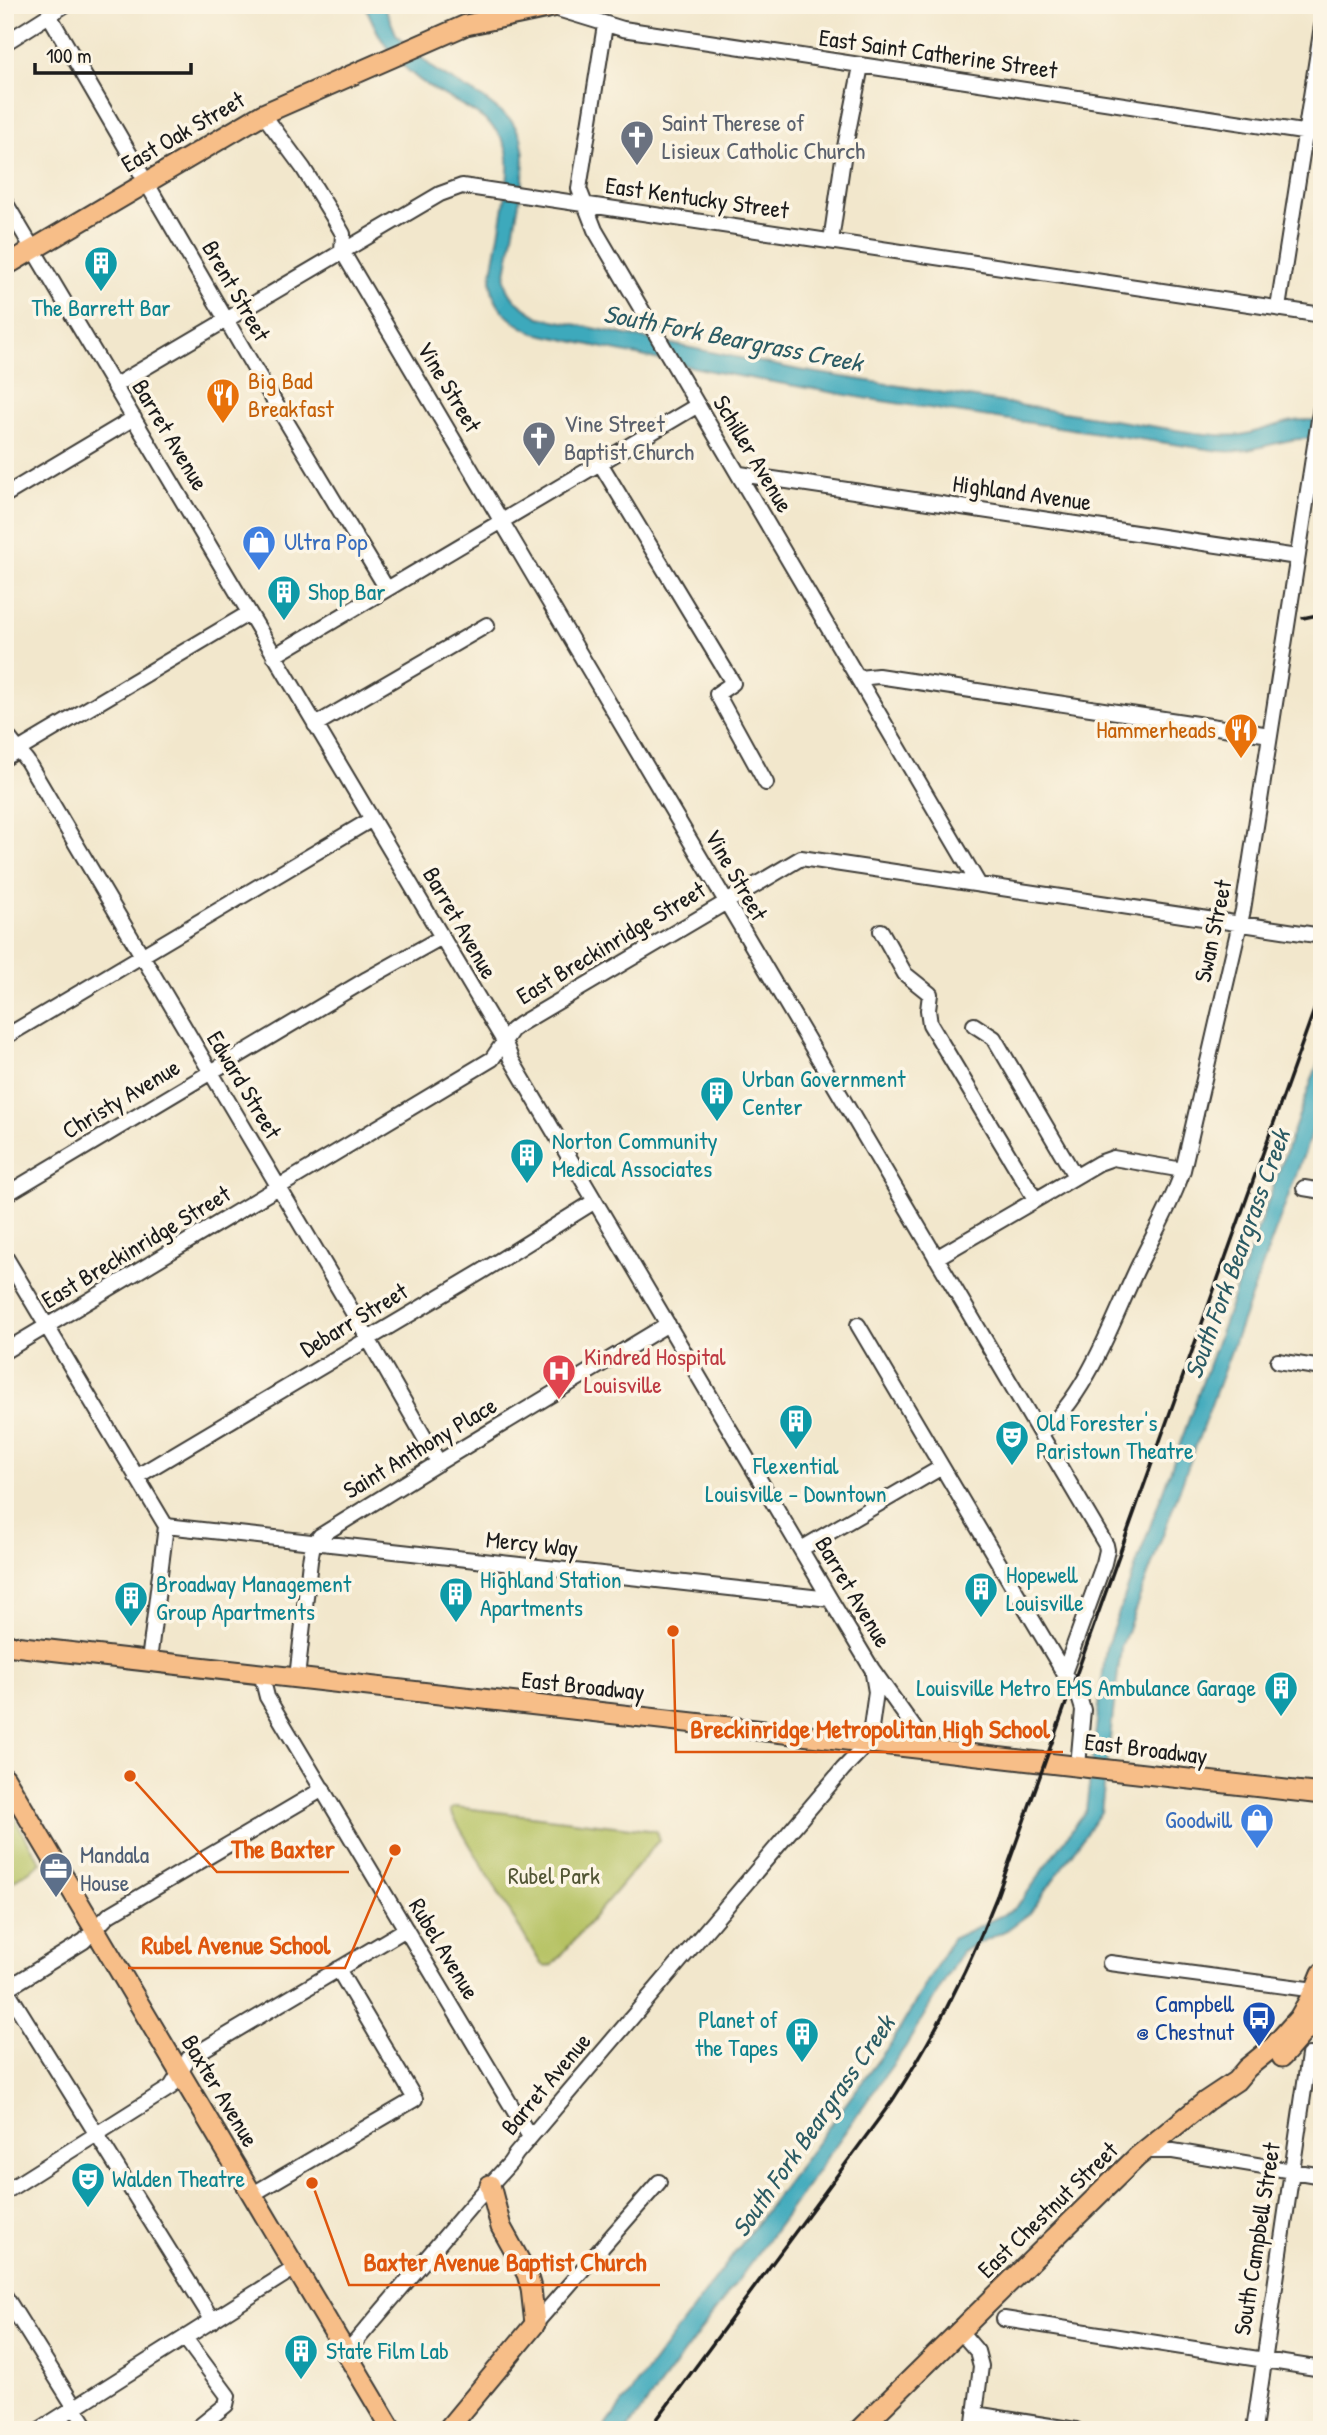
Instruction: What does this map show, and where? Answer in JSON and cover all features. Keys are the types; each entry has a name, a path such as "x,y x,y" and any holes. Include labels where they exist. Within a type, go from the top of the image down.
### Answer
{"main road":[{"name":"East Oak Street","path":"5,265 262,114 466,25 554,6"},
{"name":"East Broadway","path":"5,1645 1322,1794"},
{"name":"Baxter Avenue","path":"5,1778 391,2430"},
{"path":"1146,2151 1206,2101 1236,2081 1286,2033 1320,1990"},
{"name":"East Chestnut Street","path":"859,2430 1146,2151"},
{"path":"447,2430 535,2323 527,2274 501,2227 490,2185"}],"street":[{"path":"5,43 65,5"},
{"name":"East Saint Catherine Street","path":"554,6 604,25 1322,135"},
{"name":"Brent Street","path":"49,15 387,589"},
{"name":"Schiller Avenue","path":"604,25 579,189 594,230 740,474 978,883"},
{"path":"1279,309 1322,26"},
{"path":"831,241 844,152 861,65"},
{"name":"Vine Street","path":"262,114 303,168 332,215 343,234 342,251 1106,1545 1107,1550 1064,1673"},
{"name":"East Kentucky Street","path":"114,386 447,190 462,186 1322,315"},
{"name":"Barret Avenue","path":"5,202 505,1043 511,1059 830,1599 872,1669 930,1750"},
{"name":"Swan Street","path":"1041,1433 1056,1421 1106,1339 1174,1195 1183,1170 1240,923 1322,400"},
{"path":"274,656 698,405"},
{"path":"5,495 134,418"},
{"path":"600,463 733,683 717,694 766,783"},
{"name":"Highland Avenue","path":"740,474 1297,556"},
{"path":"12,754 249,613"},
{"path":"315,725 487,625"},
{"path":"859,678 877,676 1270,735"},
{"name":"Edward Street","path":"5,733 12,754 27,761 439,1463"},
{"path":"5,1037 372,819"},
{"name":"East Breckinridge Street","path":"5,1352 492,1059 512,1030 520,1024 801,858 1322,936"},
{"path":"881,931 905,974 930,994 930,1024 1035,1199"},
{"name":"Christy Avenue","path":"5,1195 442,937"},
{"path":"974,1025 994,1038 1075,1177"},
{"path":"936,1258 1035,1199 1113,1158 1183,1170"},
{"path":"1304,1188 1322,1191"},
{"name":"Debarr Street","path":"136,1477 481,1272 595,1201"},
{"path":"5,1256 166,1526 149,1661"},
{"name":"Saint Anthony Place","path":"313,1544 335,1525 668,1324"},
{"path":"858,1325 1064,1673 1083,1710 1083,1767"},
{"path":"1278,1361 1322,1368"},
{"path":"801,1549 942,1467"},
{"name":"Mercy Way","path":"166,1526 830,1599"},
{"path":"297,1678 313,1544"},
{"name":"Barret Avenue","path":"346,2353 843,1769 869,1742 876,1692 872,1669"},
{"name":"Rubel Avenue","path":"261,1674 267,1697 530,2137"},
{"path":"213,2321 6,1989 84,1941 109,1915 323,1789"},
{"path":"5,2192 171,2087 189,2058 406,1929"},
{"path":"1110,1963 1320,1990"},
{"path":"253,2194 415,2099 338,1969"},
{"name":"South Campbell Street","path":"1254,2430 1293,2172 1312,2083 1309,2055"},
{"name":"East Chestnut Street","path":"1146,2151 1173,2151 1322,2176"},
{"path":"535,2323 659,2182"},
{"path":"39,2430 295,2267"},
{"path":"5,2296 89,2430"},
{"path":"1004,2319 1322,2369"},
{"path":"959,2330 980,2358 973,2430"},
{"path":"185,2338 228,2396 226,2405 195,2430"},
{"path":"975,2414 1076,2430"}],"green space":[{"path":"5,1803 41,1863 5,1886"},
{"name":"Rubel Park","path":"455,1807 656,1831 659,1840 553,1965 546,1967 541,1964 451,1813 450,1810"}],"water":[{"name":"South Fork Beargrass Creek","path":"365,5 384,5 396,34 435,70 484,99 512,121 521,137 524,154 523,181 505,279 513,297 539,317 799,370 1195,433 1240,435 1291,422 1322,421 1322,440 1296,439 1246,450 1220,451 875,400 721,373 534,333 504,312 494,298 492,289 491,279 508,178 507,151 501,138 482,117 428,86 399,62 380,37"},
{"name":"South Fork Beargrass Creek","path":"1322,1052 1322,1105 1121,1648 1101,1812 1030,1913 1007,1930 962,1951 906,2046 784,2218 627,2430 603,2430 894,2039 952,1939 1009,1912 1022,1900 1086,1810 1106,1648"}],"railway":[{"path":"1303,618 1322,614"},
{"path":"649,2430 892,2101 923,2052 963,1975 997,1896 1322,988"}],"place":[{"name":"Saint Therese of Lisieux Catholic Church","path":"637,167"},
{"name":"The Barrett Bar","path":"101,293"},
{"name":"Big Bad Breakfast","path":"223,425"},
{"name":"Vine Street Baptist Church","path":"539,468"},
{"name":"Ultra Pop","path":"259,572"},
{"name":"Shop Bar","path":"284,622"},
{"name":"Hammerheads","path":"1241,760"},
{"name":"Urban Government Center","path":"717,1123"},
{"name":"Norton Community Medical Associates","path":"527,1185"},
{"name":"Kindred Hospital Louisville","path":"559,1401"},
{"name":"Flexential Louisville - Downtown","path":"796,1451"},
{"name":"Old Forester's Paristown Theatre","path":"1012,1467"},
{"name":"Hopewell Louisville","path":"981,1619"},
{"name":"Highland Station Apartments","path":"456,1624"},
{"name":"Broadway Management Group Apartments","path":"131,1628"},
{"name":"Breckinridge Metropolitan High School","path":"673,1631"},
{"name":"Louisville Metro EMS Ambulance Garage","path":"1281,1718"},
{"name":"The Baxter","path":"130,1776"},
{"name":"Rubel Avenue School","path":"395,1850"},
{"name":"Goodwill","path":"1257,1850"},
{"name":"Mandala House","path":"56,1899"},
{"name":"Campbell @ Chestnut","path":"1259,2048"},
{"name":"Planet of the Tapes","path":"802,2064"},
{"name":"Baxter Avenue Baptist Church","path":"312,2183"},
{"name":"Walden Theatre","path":"88,2209"},
{"name":"State Film Lab","path":"301,2381"}]}
